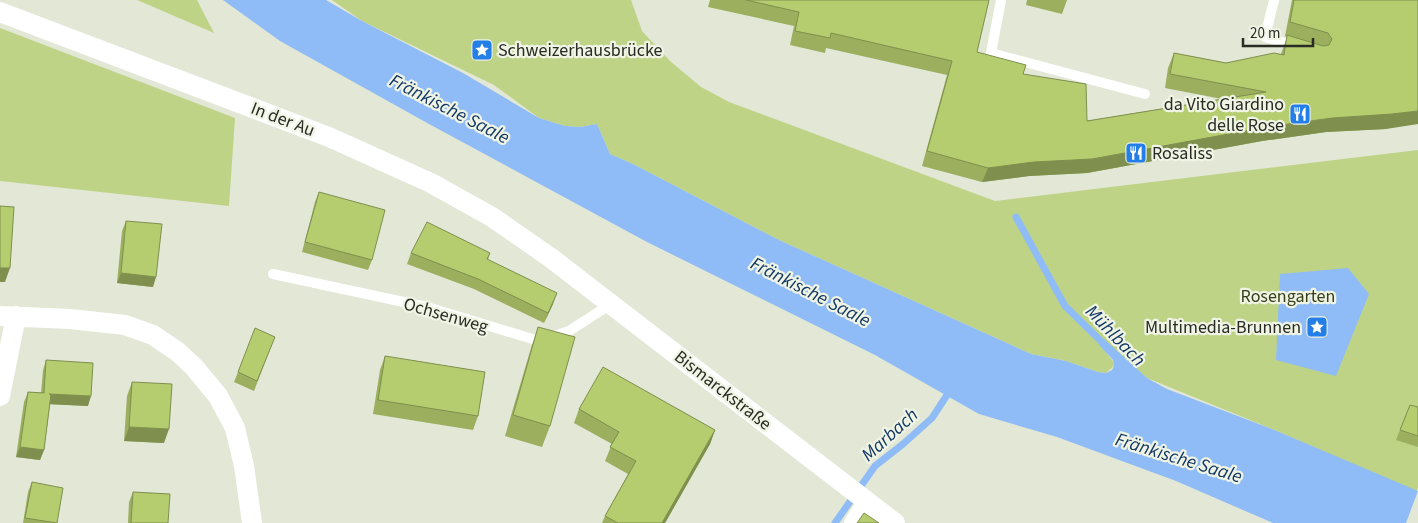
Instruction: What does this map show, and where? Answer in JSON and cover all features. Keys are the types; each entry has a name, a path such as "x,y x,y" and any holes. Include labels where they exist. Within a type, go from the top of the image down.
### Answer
{"street":[{"name":"In der Au","path":"0,12 329,137 431,184 492,217 551,258"},
{"name":"Bismarckstraße","path":"551,258 894,523"},
{"path":"0,396 8,316 70,319 125,325 153,335 178,352 194,368 218,396 235,428 244,466 252,523"},
{"path":"854,523 867,503"}],"lane":[{"path":"1001,0 991,53 1145,94"},
{"path":"1274,0 1265,37 1311,52"},
{"name":"Ochsenweg","path":"273,274 426,307 539,341 569,331 611,304"}],"green space":[{"path":"137,0 197,0 214,33"},
{"name":"Rosengarten","path":"332,0 631,0 642,31 670,61 701,87 729,102 995,201 1418,150 1418,488 1416,492 1272,429 1147,378 1079,319 1113,361 1114,366 1106,373 1066,361 1031,354 779,240 633,164 610,154 597,124 580,127 565,126 539,118 494,85 362,21"},
{"path":"0,28 235,118 229,206 0,181"}],"water":[{"name":"Fränkische Saale","path":"223,0 326,0 362,21 463,73 539,118 565,126 580,127 597,124 610,154 633,164 779,240 1031,354 1066,361 1106,373 1112,370 1114,366 1113,360 1099,345 1100,339 1104,339 1147,378 1167,389 1272,429 1418,491 1418,523 1273,523 1176,481 1057,437 979,414 875,355 647,242 429,124 280,41"},
{"name":"Multimedia-Brunnen","path":"1348,268 1369,294 1336,376 1276,360 1280,274"}],"pier":[{"path":"1418,491 1418,523 1406,523"}],"building":[{"path":"746,0 989,0 977,52 1026,65 1023,74 1086,84 1087,121 1266,92 1170,74 1174,53 1226,63 1274,53 1284,55 1287,35 1323,46 1329,45 1332,39 1328,33 1290,22 1294,0 1418,0 1418,111 1332,118 1267,127 1092,159 1034,162 988,168 927,151 952,61 831,33 830,38 795,31 799,12"},
{"path":"319,192 385,210 372,260 305,242"},
{"path":"0,206 14,207 10,268 0,268"},
{"path":"126,221 162,224 156,277 121,273"},
{"path":"427,222 490,253 487,259 557,293 548,313 478,279 411,253"},
{"path":"538,327 575,337 550,426 513,415"},
{"path":"255,328 275,337 257,381 238,372"},
{"path":"385,356 485,372 478,416 378,400"},
{"path":"46,360 93,363 91,396 51,394 44,450 20,447 28,392 44,393"},
{"path":"603,367 715,430 662,523 618,523 605,516 636,461 610,447 619,432 579,409"},
{"path":"132,382 172,384 169,429 129,427"},
{"path":"1410,405 1418,407 1418,436 1400,430"},
{"path":"32,482 63,488 57,523 25,518"},
{"path":"133,492 170,494 168,523 131,523"},
{"path":"864,513 879,523 857,523"}],"waterway":[{"name":"Mühlbach","path":"1016,217 1065,306 1106,346"},
{"name":"Marbach","path":"835,523 875,466 932,418 951,389"}],"place":[{"name":"Schweizerhausbrücke","path":"482,50"},
{"name":"da Vito Giardino delle Rose","path":"1300,114"},
{"name":"Rosaliss","path":"1136,153"},
{"name":"Multimedia-Brunnen","path":"1317,327"}]}
